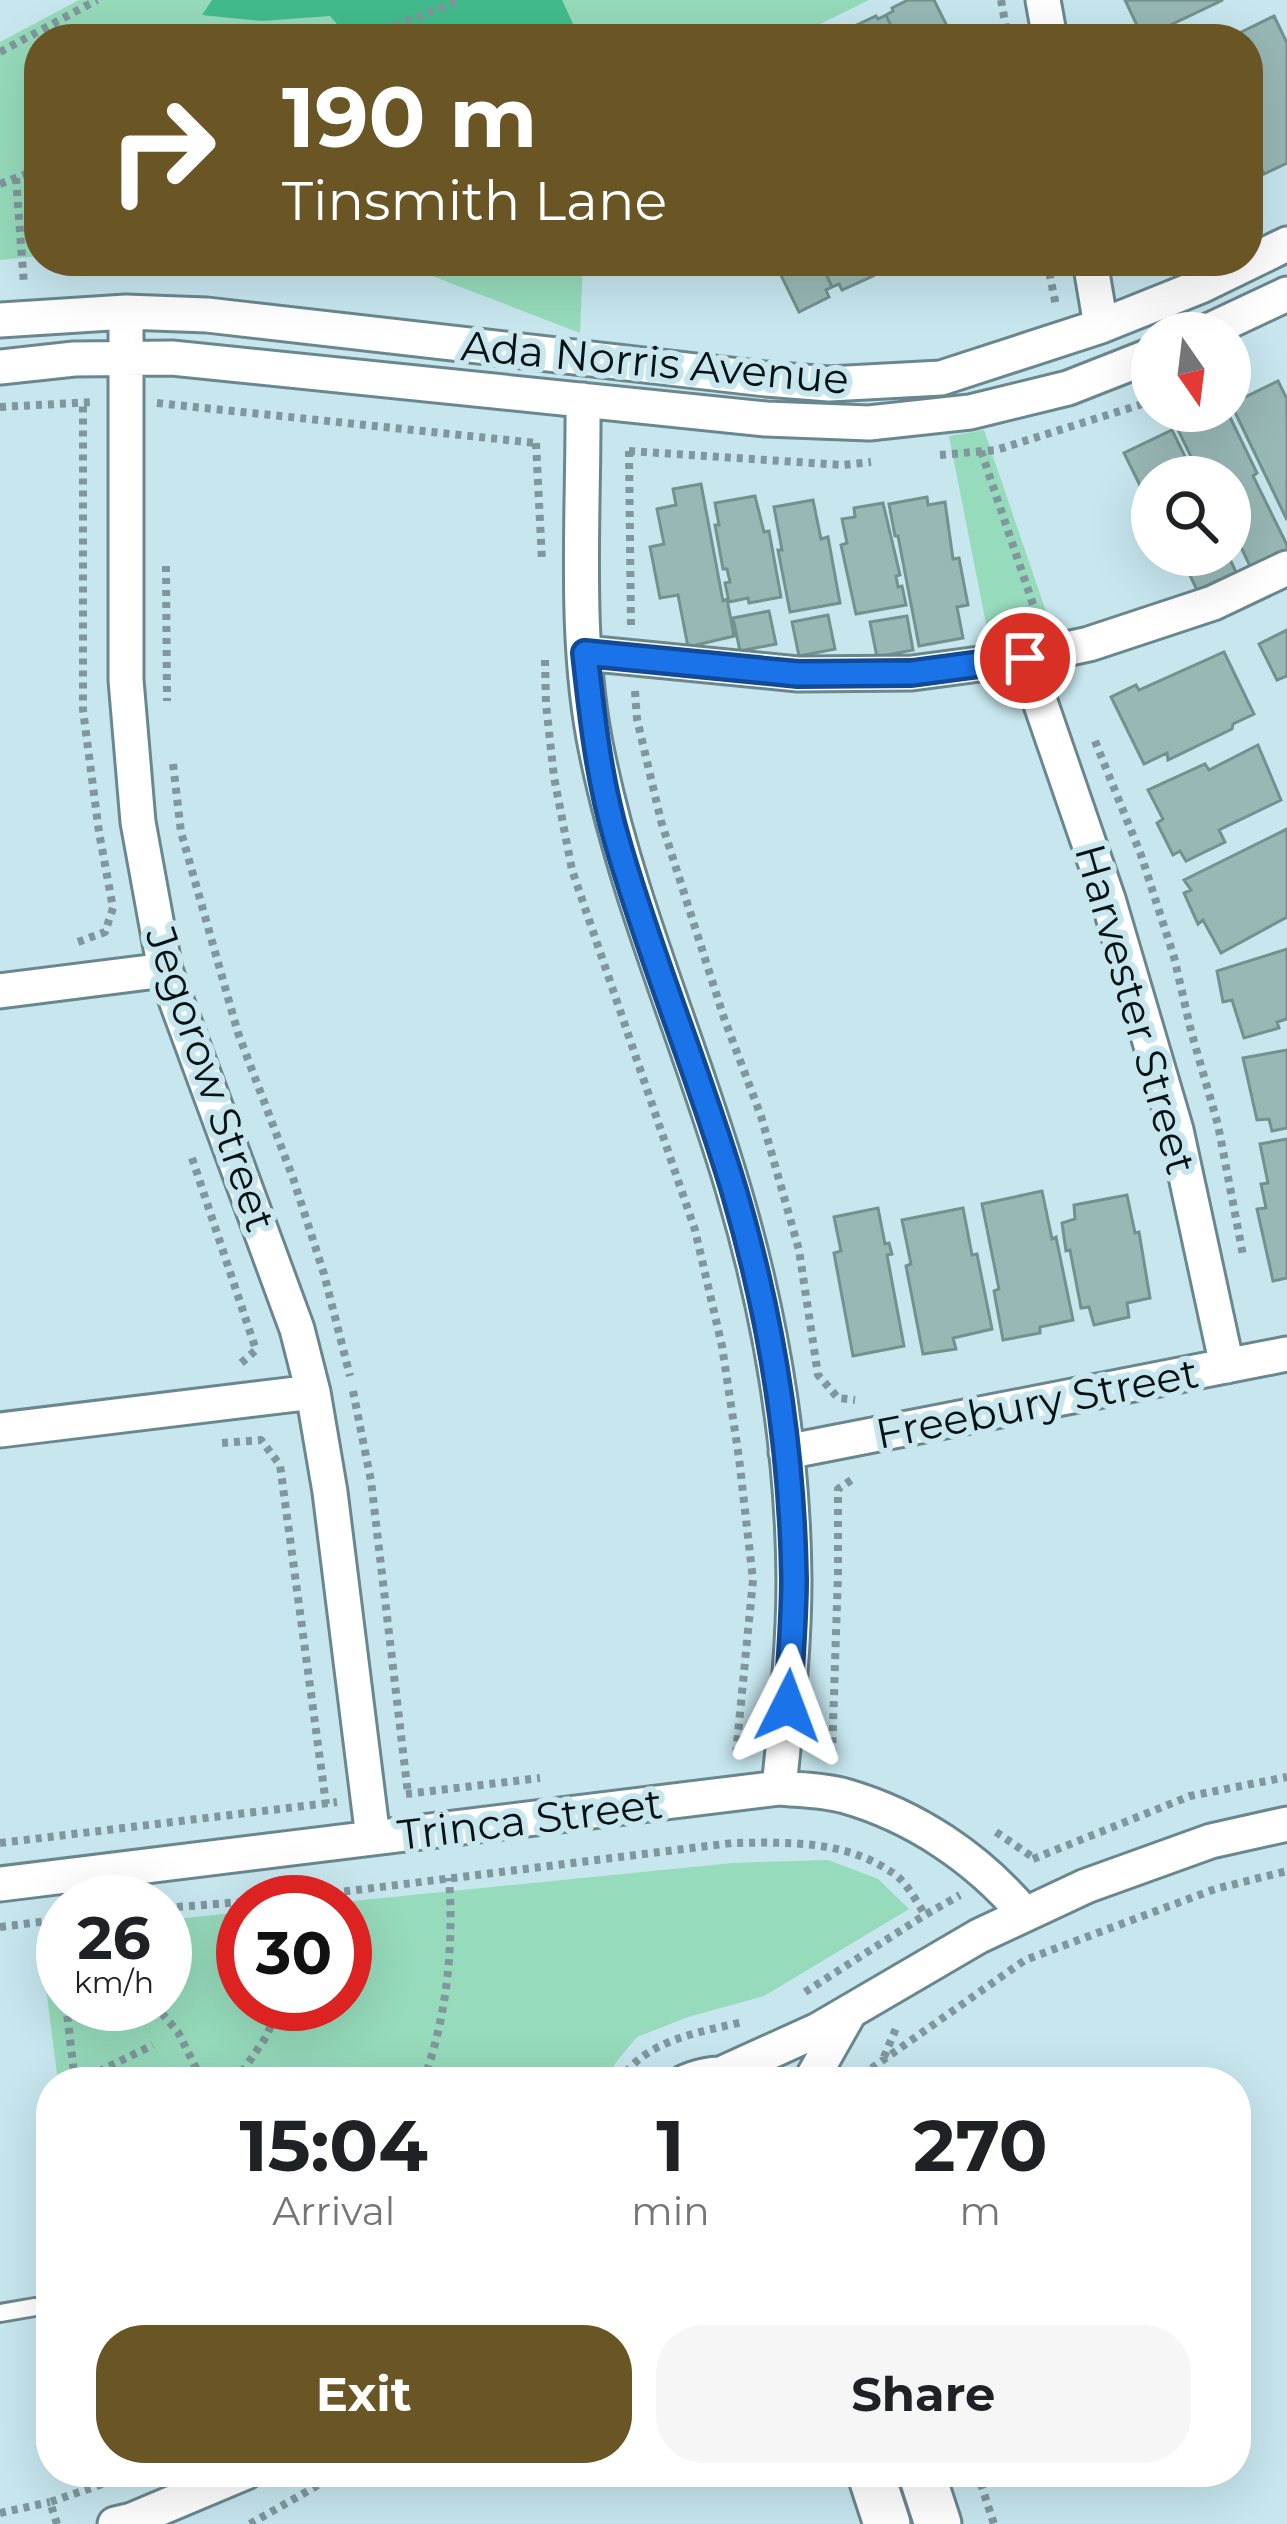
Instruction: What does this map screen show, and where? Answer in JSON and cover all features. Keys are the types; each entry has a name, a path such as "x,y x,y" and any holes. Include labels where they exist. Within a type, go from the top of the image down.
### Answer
{"street":[{"path":"1093,276 1101,326"},
{"name":"Ada Norris Avenue","path":"0,320 126,312 207,315 829,384 940,378 1048,346 1224,276"},
{"path":"1249,312 1287,294"},
{"name":"Jegorow Street","path":"126,312 126,680 137,823 165,970 297,1329 313,1392 373,1838"},
{"name":"Ada Norris Avenue","path":"0,367 74,359 172,358 766,419 869,422 970,412 1068,388 1131,363"},
{"path":"583,400 585,653 595,747 616,840 736,1195 766,1320 786,1451 794,1579 779,1788"},
{"path":"585,653 798,674 912,673 1089,644 1192,610 1287,568"},
{"name":"Harvester Street","path":"1025,658 1108,898 1176,1130 1228,1366"},
{"path":"0,991 165,970"},
{"name":"Freebury Street","path":"786,1451 1287,1354"},
{"path":"0,1430 313,1392"},
{"name":"Trinca Street","path":"0,1884 779,1788 841,1795 902,1816 959,1851 1024,1913"},
{"path":"756,2067 1024,1913 1211,1841 1287,1824"},
{"path":"819,2067 849,2014"},
{"path":"115,2524 210,2487"},
{"path":"875,2487 887,2524"},
{"path":"926,2487 938,2524"}],"lane":[{"path":"0,2313 35,2307"}],"path":[{"path":"52,24 97,0"},
{"path":"399,24 461,0"},
{"path":"1051,276 1056,308"},
{"path":"0,407 126,400"},
{"path":"71,945 105,932 113,908 83,710 83,403"},
{"path":"629,451 637,719 661,821 761,1116 799,1250 818,1376 838,1398 874,1402 892,1465 867,1469 838,1490 832,1755"},
{"path":"166,561 167,717"},
{"path":"172,763 181,832 238,1034 293,1178 350,1376 370,1481 408,1794"},
{"path":"572,870 695,1230 722,1346 753,1580 736,1754"},
{"path":"190,1151 256,1350 234,1370"},
{"path":"209,1404 215,1443 260,1440 280,1465 326,1804"},
{"path":"793,2002 925,1915 1034,1858 1190,1796 1287,1777"},
{"path":"192,1906 293,1898 732,1843 796,1842 858,1854 901,1879 925,1915"},
{"path":"873,2067 1025,1960 1215,1888 1287,1871"},
{"path":"429,2067 446,1985 452,1924 449,1878"},
{"path":"0,1927 36,1923"},
{"path":"632,2067 656,2047 748,2021"},
{"path":"69,2031 74,2067"},
{"path":"177,2031 195,2067"},
{"path":"245,2067 269,2031"},
{"path":"107,2067 153,2045"},
{"path":"0,2513 94,2487"},
{"path":"250,2524 315,2487"},
{"path":"981,2487 994,2524"},
{"path":"50,2502 57,2524"}],"green space":[{"path":"79,0 869,0 820,24 34,24"},
{"path":"212,0 562,0 573,24 337,24 330,16 262,21 202,15"},
{"path":"24,29 24,258 0,260 0,42"},
{"path":"432,276 582,276 580,333"},
{"path":"984,430 1056,641 992,654 949,436"},
{"path":"828,1860 878,1879 909,1909 764,1996 637,2037 613,2067 56,2067 51,2031 192,2031 192,1917 216,1915 216,2031 372,2031 372,1899 733,1863"}],"building":[{"path":"908,0 934,0 946,24 890,24 886,15"},
{"path":"1125,0 1223,0 1172,24 1136,24"},
{"path":"886,15 890,24 859,24 876,16"},
{"path":"1274,16 1287,43 1287,163 1264,174 1263,24 1258,24"},
{"path":"781,276 827,276 832,287 826,290 829,297 799,312"},
{"path":"827,276 873,276 842,290 839,284 832,287"},
{"path":"1278,381 1287,399 1287,520 1245,432 1251,432 1251,394"},
{"path":"1173,432 1185,456 1131,456 1131,467 1124,453"},
{"path":"1179,432 1237,432 1249,456 1191,456"},
{"path":"1251,461 1257,473 1253,476 1287,549 1251,566"},
{"path":"701,484 734,636 688,647 678,595 660,598 650,547 664,544 657,509 676,505 673,489"},
{"path":"755,496 764,532 769,531 781,597 729,602 725,583 730,582 723,569 715,503"},
{"path":"927,497 928,505 945,502 953,559 959,558 968,605 957,607 963,638 919,646 889,504"},
{"path":"813,500 821,539 828,537 840,603 790,612 774,507"},
{"path":"883,503 900,575 896,576 898,587 902,586 906,605 856,614 841,545 847,543 842,519 855,517 854,508"},
{"path":"1190,576 1227,576 1197,590"},
{"path":"769,611 776,644 740,651 733,618"},
{"path":"828,615 835,649 799,656 792,622"},
{"path":"907,616 913,650 877,657 870,622"},
{"path":"1287,630 1287,676 1277,680 1259,644"},
{"path":"1224,652 1254,714 1168,760 1167,753 1144,764 1111,697 1136,685 1139,690"},
{"path":"1258,745 1281,800 1219,830 1225,842 1186,861 1180,851 1173,855 1148,790 1205,764 1209,770"},
{"path":"1287,829 1287,917 1221,953 1203,920 1198,924 1184,893 1191,890 1184,880"},
{"path":"1287,949 1287,1019 1277,1022 1279,1028 1244,1038 1232,1000 1223,1002 1217,971"},
{"path":"1287,1050 1287,1128 1272,1131 1269,1119 1257,1120 1243,1058"},
{"path":"1287,1139 1287,1278 1273,1281 1257,1209 1266,1208 1261,1184 1268,1183 1260,1144"},
{"path":"1042,1191 1073,1320 1003,1340 994,1291 999,1289 982,1204"},
{"path":"1127,1195 1135,1233 1139,1232 1150,1298 1127,1303 1129,1317 1094,1325 1089,1307 1081,1308 1062,1223 1075,1219 1074,1205"},
{"path":"878,1208 885,1244 889,1243 892,1254 887,1255 904,1346 853,1356 834,1253 841,1251 834,1217"},
{"path":"963,1208 992,1329 953,1338 956,1349 923,1354 902,1220"}],"route":[{"path":"788,1706 794,1579 786,1451 766,1320 736,1195 616,840 595,747 585,653 798,674 912,673 1025,658"}]}
